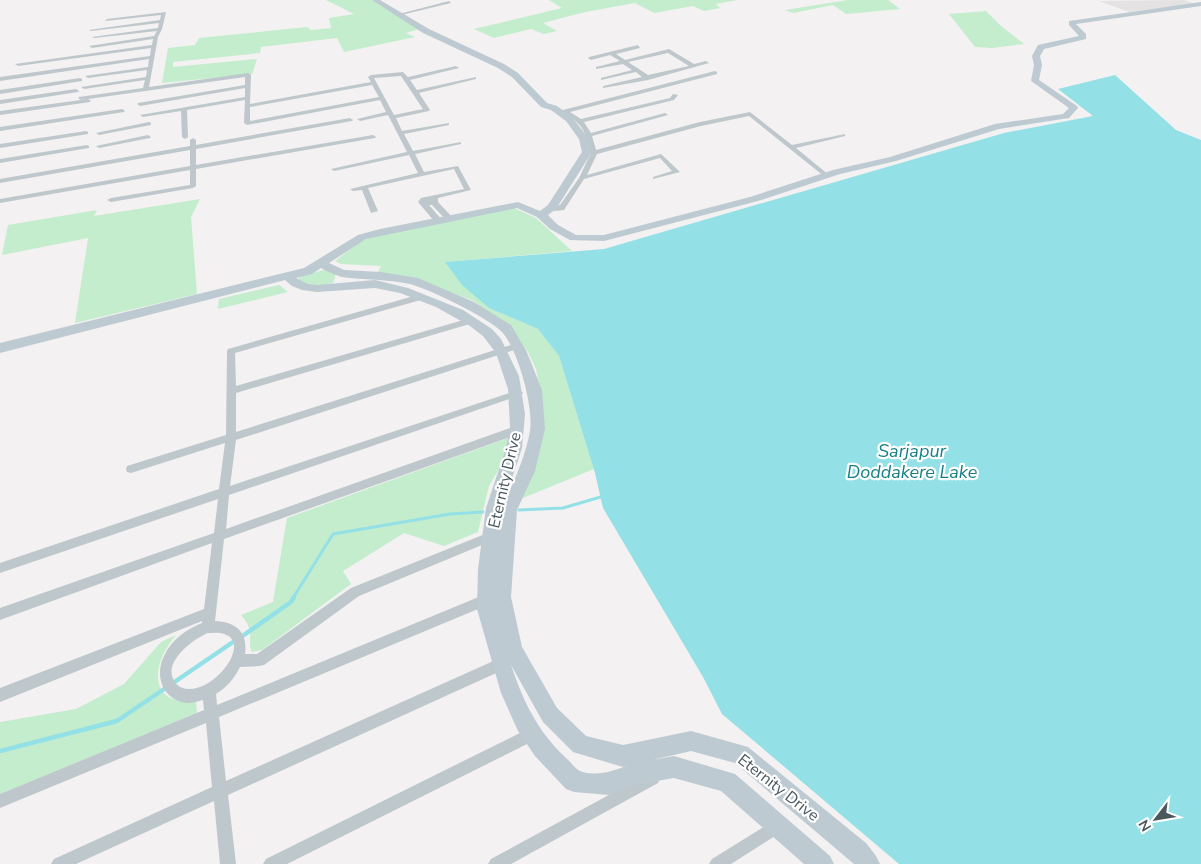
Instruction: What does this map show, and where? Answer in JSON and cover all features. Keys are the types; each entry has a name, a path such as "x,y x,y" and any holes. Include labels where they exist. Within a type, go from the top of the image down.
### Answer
{"street":[{"path":"375,0 397,14 515,75 544,105 554,108 569,119 584,139 587,152 584,161 552,207 544,213"},
{"path":"397,14 449,2"},
{"path":"544,213 554,227 574,238 604,238 754,199 827,176 893,159 998,126 1066,116 1074,108 1035,81 1038,65 1036,56 1041,47 1083,37 1083,34 1072,23 1201,4"},
{"path":"107,20 164,13 160,30 156,37 146,88"},
{"path":"91,30 162,21"},
{"path":"94,37 160,30"},
{"path":"92,46 156,37"},
{"path":"18,64 154,46"},
{"path":"591,58 638,47"},
{"path":"598,68 669,51 693,66"},
{"path":"581,121 677,97 611,53"},
{"path":"0,79 152,57"},
{"path":"605,87 706,63"},
{"path":"88,76 149,68"},
{"path":"408,79 456,68"},
{"path":"603,79 637,70"},
{"path":"0,348 308,271 362,236 518,205 544,213 561,208 582,178 594,153 587,129 581,121 565,111 715,72"},
{"path":"360,118 391,115 427,110 403,74 371,77 391,115 410,154 422,174"},
{"path":"81,98 248,75 247,123 382,98"},
{"path":"84,87 147,78"},
{"path":"416,92 474,78"},
{"path":"0,92 80,80"},
{"path":"632,80 660,101"},
{"path":"247,106 374,83"},
{"path":"140,104 248,86"},
{"path":"0,102 76,90"},
{"path":"0,113 123,96"},
{"path":"99,146 148,140 149,124 146,114 247,98"},
{"path":"184,108 185,137"},
{"path":"0,129 122,111"},
{"path":"594,153 700,124 750,114 827,176"},
{"path":"589,135 665,115"},
{"path":"0,181 350,120"},
{"path":"99,133 149,124"},
{"path":"400,133 447,124"},
{"path":"0,146 86,132"},
{"path":"791,147 842,135"},
{"path":"0,201 373,137"},
{"path":"112,200 194,186 193,140"},
{"path":"334,169 459,143"},
{"path":"0,161 87,147"},
{"path":"582,178 661,156 677,172 655,178"},
{"path":"353,189 456,167 468,190 433,200 422,200 438,220"},
{"path":"364,186 374,211"},
{"path":"433,200 449,218"},
{"name":"Eternity Drive","path":"321,264 342,274 381,276 414,281 470,304 506,328 510,368 518,393 516,439 495,506 486,572 486,608 500,664 520,714 541,748 574,781 609,784 634,774 674,767 728,782 822,864"},
{"name":"Eternity Drive","path":"288,277 293,283 308,290 376,284 421,297 455,311 509,349 535,390 538,429 527,471 509,510 502,597 513,650 550,715 580,745 623,756 691,741 742,754 858,851 868,864"},
{"path":"208,627 221,535 231,437 231,350 421,297"},
{"path":"231,391 470,320"},
{"path":"131,469 509,349"},
{"path":"0,568 518,393"},
{"path":"0,614 516,430"},
{"path":"238,661 260,660 355,592 490,537"},
{"path":"0,802 486,600"},
{"path":"0,694 209,614"},
{"path":"208,627 228,628 237,636 240,647 238,661 230,675 210,691 197,695 180,694 169,686 166,672 170,656 182,641 197,631 208,627"},
{"path":"59,864 500,664"},
{"path":"210,691 228,864"},
{"path":"271,864 532,734"},
{"path":"496,864 674,767"},
{"path":"716,864 778,826"}],"shaded area":[{"path":"1183,0 1196,4 1129,12 1099,1"}],"green space":[{"path":"326,0 373,0 419,29 406,33 415,37 344,52 337,38 261,47 260,53 173,62 173,67 257,59 252,74 162,83 168,48 195,45 199,38 307,27 311,30 331,28 329,18 354,14"},
{"path":"549,0 737,0 716,4 720,8 704,11 693,6 654,13 635,3 585,12 543,23 557,31 544,34 531,29 494,38 474,29 562,8"},
{"path":"848,0 888,0 900,9 846,14 833,5 793,13 785,10"},
{"path":"986,11 1024,44 992,48 975,47 949,14"},
{"path":"200,199 191,217 197,294 75,323 88,238 2,255 8,225 97,210 94,216"},
{"path":"514,208 536,218 572,251 446,262 489,308 538,329 559,356 594,469 518,500 540,388 536,369 518,337 474,301 421,281 378,272 381,266 341,264 335,261 360,242 373,236"},
{"path":"327,269 336,274 333,283 312,287 299,280 299,277"},
{"path":"279,285 288,292 218,309 219,299"},
{"path":"511,437 503,462 489,486 478,532 444,546 404,533 343,571 351,584 262,650 252,652 250,648 249,627 241,615 273,602 287,518"},
{"path":"176,635 162,657 158,680 161,689 168,697 180,701 196,701 197,713 0,794 0,722 76,709 124,684 161,642"}],"water":[{"name":"Sarjapur Doddakere Lake","path":"1115,75 1176,130 1201,140 1201,864 899,864 722,714 703,677 603,508 595,473 559,356 538,329 489,308 462,285 445,262 604,249 1004,133 1093,116 1058,89"}],"waterway":[{"path":"519,510 563,508 604,496"},
{"path":"293,598 333,534 450,514 483,512"},
{"path":"241,637 291,602 294,597"},
{"path":"173,683 236,640"},
{"path":"0,751 117,721 167,687"}]}
